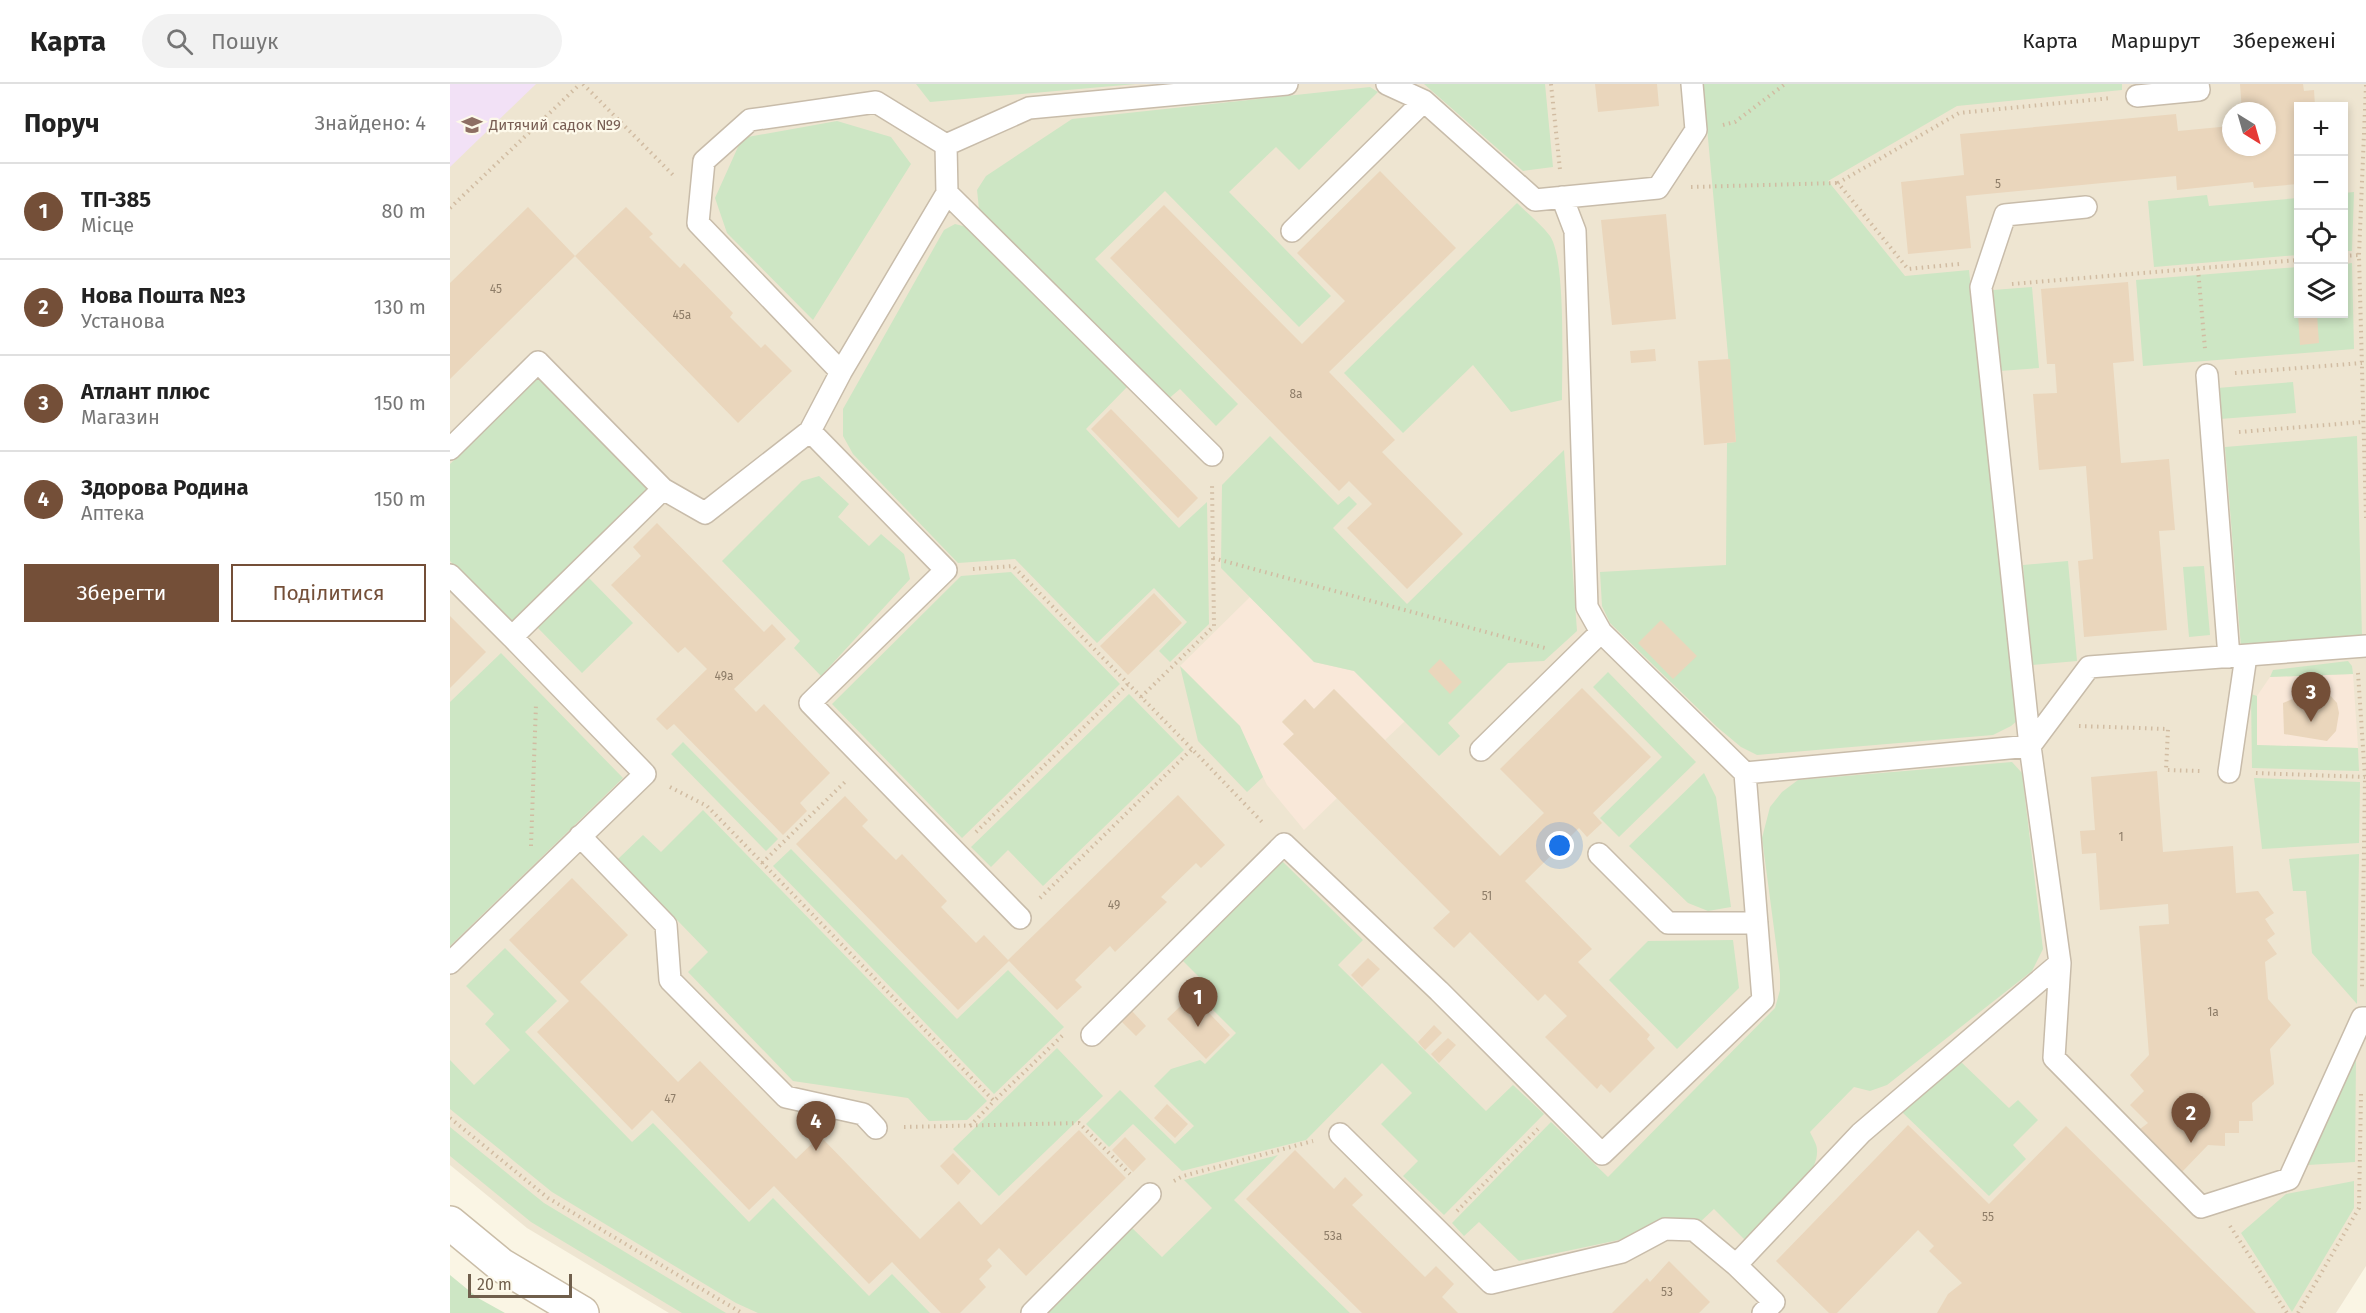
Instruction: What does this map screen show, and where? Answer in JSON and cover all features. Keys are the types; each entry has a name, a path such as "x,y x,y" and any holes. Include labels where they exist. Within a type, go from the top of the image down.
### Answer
{"main road":[{"path":"450,1223 501,1265 582,1313"}],"lane":[{"path":"946,145 1029,108 1287,84"},
{"path":"1387,84 1424,101 1535,200 1658,188 1696,130 1692,84"},
{"path":"2138,96 2199,90 2198,84"},
{"path":"841,372 698,223 704,161 750,120 872,93 946,145"},
{"path":"1292,231 1424,101"},
{"path":"450,449 538,363 663,489 705,513 810,431 841,372 947,193 946,145"},
{"path":"947,193 1212,455"},
{"path":"1092,1035 1284,843 1439,991 1602,1154 1763,1000 1745,773 1601,632 1587,607 1575,231 1562,197"},
{"path":"2086,207 2005,215 1981,286 2030,746 2060,963 2054,1058 2201,1207 2289,1179 2362,1018 2366,1018"},
{"path":"2207,375 2211,434 2238,656 2229,772"},
{"path":"810,431 946,570 810,703 1020,918"},
{"path":"512,637 663,489"},
{"path":"450,575 645,774 450,963"},
{"path":"1481,750 1601,632"},
{"path":"2030,746 2043,725 2089,668 2361,647"},
{"path":"1745,773 2030,746"},
{"path":"580,836 666,925 670,980 786,1097 863,1114 876,1128"},
{"path":"1599,854 1668,924 1757,923"},
{"path":"1736,1265 1861,1133 2060,963"},
{"path":"1340,1134 1491,1283 1622,1252 1665,1229 1694,1230 1736,1265 1774,1309"},
{"path":"1032,1313 1150,1194"}],"path":[{"path":"450,208 581,84 699,201"},
{"path":"1551,84 1562,197"},
{"path":"1696,130 1735,122 1785,84"},
{"path":"2366,86 2359,255 2366,518"},
{"path":"1658,188 1838,183 1959,113 2138,96"},
{"path":"1838,183 1908,269 1989,261"},
{"path":"2348,256 2359,255"},
{"path":"1981,286 2294,260"},
{"path":"2198,268 2207,375 2362,363"},
{"path":"2211,434 2363,422"},
{"path":"1141,697 1214,626 1212,455"},
{"path":"1213,558 1576,657"},
{"path":"946,570 1013,566 1284,843"},
{"path":"2043,725 2168,729 2166,770 2366,777 2361,647"},
{"path":"956,852 1128,684"},
{"path":"530,886 536,701"},
{"path":"1020,918 1192,749"},
{"path":"645,774 706,806 994,1101"},
{"path":"762,863 824,804"},
{"path":"970,1126 1077,1021 1092,1035"},
{"path":"450,1118 548,1198 742,1313"},
{"path":"876,1128 1079,1123 1150,1194 1183,1176 1340,1134"},
{"path":"1437,1230 1516,1151"},
{"path":"2215,1202 2287,1313"},
{"path":"2298,1313 2360,1208"}],"shaded area":[{"path":"450,84 2366,84 2366,1266 2336,1313 669,1313 527,1228 450,1165"},
{"name":"Дитячий садок №9","path":"450,84 536,84 450,167"},
{"path":"1250,597 1314,662 1354,671 1405,721 1385,740 1334,689 1314,709 1304,700 1282,721 1294,734 1283,744 1337,798 1304,830 1267,785 1239,726 1180,666"},
{"path":"2353,674 2358,748 2256,745 2257,696 2270,677"}],"green space":[{"path":"916,84 1136,84 930,102"},
{"path":"1424,84 1545,84 1553,167 1523,171"},
{"path":"1703,84 2122,84 2122,90 1957,106 1828,181 1905,276 1969,270 2018,720 1993,735 1757,755 1741,747 1717,727 1610,623 1602,606 1600,572 1726,565 1727,443 1736,442"},
{"path":"1370,87 1378,92 1299,170 1276,147 1229,192 1331,296 1299,327 1165,191 1095,259 1238,404 1216,426 1180,389 1167,400 979,209 977,190 986,176 1072,119"},
{"path":"837,121 891,137 911,164 813,320 727,233 715,198 742,138"},
{"path":"2354,192 2352,251 2348,251 2348,193"},
{"path":"2207,195 2209,206 2294,198 2294,255 2154,267 2148,201"},
{"path":"1517,203 1550,236 1555,248 1561,289 1562,400 1511,412 1473,365 1403,433 1344,373"},
{"path":"955,224 971,228 1127,387 1086,429 1179,528 1207,502 1209,624 1170,662 1159,651 1187,622 1154,588 1097,643 1015,559 958,563 853,454 843,436 843,409 944,230"},
{"path":"2352,263 2354,349 2143,366 2136,280 2294,267 2294,318 2348,318 2348,264"},
{"path":"2032,287 2039,368 2000,371 1993,290"},
{"path":"538,377 647,489 510,623 450,561 450,464"},
{"path":"2293,382 2296,413 2220,419 2217,388"},
{"path":"1270,436 1338,505 1349,496 1357,504 1333,528 1407,604 1564,450 1577,631 1544,661 1508,663 1448,723 1460,736 1439,756 1354,671 1314,662 1221,568 1222,485"},
{"path":"2357,436 2362,638 2241,647 2225,447"},
{"path":"819,476 849,504 838,517 869,546 881,534 904,554 910,579 821,676 794,648 800,641 722,561 802,481"},
{"path":"2068,561 2077,661 2031,665 2023,565"},
{"path":"2204,566 2210,635 2189,637 2183,567"},
{"path":"1011,572 1120,684 962,838 832,704 961,576"},
{"path":"587,576 633,623 582,673 536,626"},
{"path":"501,653 623,778 450,946 450,702"},
{"path":"2348,661 2352,666 2353,674 2270,677 2273,670"},
{"path":"1180,666 1240,726 1263,777 1247,792 1198,741"},
{"path":"1608,672 1696,762 1619,837 1600,818 1662,757 1593,687"},
{"path":"1129,694 1184,750 1043,886 1008,850 991,867 971,847"},
{"path":"2251,694 2257,696 2257,745 2358,748 2359,771 2252,768"},
{"path":"683,742 778,839 766,851 671,754"},
{"path":"2012,762 2022,773 2043,949 2032,971 1887,1085 1870,1091 1854,1087 1810,1132 1817,1150 1810,1174 1790,1199 1745,1240 1714,1209 1699,1223 1519,1261 1479,1222 1464,1236 1452,1223 1551,1122 1608,1177 1775,1008 1780,990 1780,974 1762,838 1770,807 1782,792 1798,780"},
{"path":"1704,773 1716,797 1731,907 1708,911 1688,903 1629,846"},
{"path":"2254,778 2360,782 2359,843 2262,849"},
{"path":"703,810 987,1101 967,1120 929,1121 908,1098 793,1081 688,972 708,952 618,859 643,835 661,852"},
{"path":"791,849 957,1019 1008,970 1064,1027 994,1094 773,866"},
{"path":"2359,854 2357,1004 2312,953 2306,891 2293,891 2289,859"},
{"path":"1282,861 1363,940 1338,965 1486,1111 1513,1085 1544,1114 1444,1215 1403,1176 1418,1161 1381,1124 1412,1093 1382,1063 1306,1140 1182,1171 1133,1124 1109,1147 1086,1124 1120,1090 1175,1144 1194,1126 1154,1086 1171,1069 1200,1060 1205,1064 1236,1033 1199,996 1208,986 1183,961"},
{"path":"1733,940 1739,988 1677,1049 1609,980 1648,941"},
{"path":"505,948 557,1001 525,1032 632,1142 653,1123 749,1222 773,1198 869,1296 892,1274 930,1313 758,1313 736,1303 552,1192 450,1109 450,1060 474,1085 510,1050 485,1024 494,1014 466,986"},
{"path":"1057,1048 1103,1096 999,1196 953,1149"},
{"path":"2356,1056 2355,1162 2308,1165"},
{"path":"1960,1061 2009,1108 2018,1100 2038,1120 2013,1145 2026,1159 1989,1196 1902,1112"},
{"path":"450,1127 544,1203 726,1313 682,1313 531,1222 450,1156"},
{"path":"1278,1155 1234,1200 1350,1313 1044,1313 1130,1226 1162,1257 1212,1208 1184,1180"},
{"path":"2354,1181 2354,1208 2292,1312 2241,1233 2286,1194"},
{"path":"450,1275 478,1298 505,1313 450,1313"}],"building":[{"path":"1595,84 1657,84 1659,106 1598,112"},
{"path":"2240,84 2303,84 2304,91 2314,90 2315,102 2294,102 2294,184 2254,188 2253,182 2177,190 2176,176 1966,196 1971,248 1908,254 1901,182 1964,175 1960,134 2176,114 2178,131 2222,127 2222,156 2276,156 2276,102 2241,102"},
{"path":"1380,171 1456,248 1329,372 1395,440 1382,452 1463,534 1407,589 1347,528 1372,504 1349,481 1339,491 1110,258 1164,205 1302,344 1345,301 1297,253"},
{"path":"528,207 575,256 450,379 450,283"},
{"path":"626,207 653,234 649,237 680,268 684,263 733,313 730,317 761,348 765,344 792,371 738,423 575,256"},
{"path":"1666,214 1676,319 1612,325 1601,220"},
{"path":"2128,282 2134,361 2113,363 2121,463 2169,459 2175,530 2159,531 2167,630 2084,637 2078,561 2093,559 2086,466 2039,470 2033,394 2057,393 2055,364 2047,364 2041,289"},
{"path":"2298,318 2317,318 2319,343 2300,345"},
{"path":"1655,349 1656,361 1631,363 1630,351"},
{"path":"1730,359 1736,442 1704,445 1698,361"},
{"path":"1111,409 1198,498 1178,518 1091,429"},
{"path":"657,523 764,632 772,624 786,639 734,689 756,712 764,704 830,773 800,803 807,811 783,835 674,724 667,730 656,719 707,669 685,647 678,653 611,585 641,556 633,547"},
{"path":"1154,593 1182,623 1128,675 1100,646"},
{"path":"450,616 486,652 450,688"},
{"path":"1661,620 1697,656 1673,679 1638,643"},
{"path":"1440,659 1462,682 1450,694 1428,671"},
{"path":"1582,688 1651,757 1593,813 1602,823 1587,837 1579,828 1525,881 1592,949 1578,962 1650,1035 1647,1039 1655,1048 1610,1093 1601,1084 1597,1089 1545,1037 1567,1016 1545,994 1538,1001 1470,932 1454,948 1433,928 1450,912 1283,744 1294,734 1282,722 1305,699 1314,709 1334,689 1500,856 1544,813 1500,769"},
{"path":"2319,688 2328,693 2337,703 2339,713 2336,731 2327,741 2284,734 2283,703"},
{"path":"2157,771 2163,852 2233,846 2236,893 2258,891 2274,913 2265,919 2275,934 2267,940 2277,954 2265,962 2268,999 2291,1025 2270,1049 2274,1084 2252,1103 2253,1121 2239,1121 2239,1133 2225,1133 2225,1146 2208,1145 2182,1172 2140,1129 2148,1123 2130,1105 2144,1091 2130,1075 2149,1055 2139,926 2169,924 2168,904 2100,910 2096,853 2082,854 2080,831 2095,830 2091,777"},
{"path":"1178,795 1225,845 1201,868 1196,863 1161,897 1167,902 1115,952 1110,946 1075,980 1082,987 1057,1010 1009,961 958,1010 796,844 845,796 868,820 862,826 896,860 902,854 947,901 941,907 976,943 984,935 1008,960"},
{"path":"572,878 628,935 580,982 678,1082 700,1061 796,1159 820,1136 920,1239 959,1201 981,1225 1079,1130 1126,1178 1026,1276 999,1248 987,1260 992,1266 979,1279 986,1287 960,1313 941,1313 892,1262 869,1284 774,1186 749,1210 652,1110 632,1130 537,1032 569,1001 509,940"},
{"path":"1368,958 1380,969 1362,987 1351,975"},
{"path":"1192,995 1230,1035 1206,1059 1167,1019"},
{"path":"1132,1011 1146,1026 1136,1036 1122,1022"},
{"path":"1434,1025 1442,1033 1425,1050 1418,1042"},
{"path":"1448,1038 1456,1045 1439,1063 1431,1054"},
{"path":"1167,1104 1188,1124 1175,1138 1154,1118"},
{"path":"1908,1125 1989,1204 2066,1126 2256,1313 1937,1313 1948,1294 1962,1283 1929,1251 1934,1246 1918,1230 1837,1313 1829,1313 1776,1261"},
{"path":"1125,1137 1146,1159 1133,1172 1112,1150"},
{"path":"1295,1150 1334,1189 1345,1177 1363,1195 1352,1205 1425,1277 1436,1266 1454,1284 1442,1297 1458,1313 1362,1313 1246,1199"},
{"path":"953,1153 971,1171 958,1185 940,1166"},
{"path":"1669,1261 1710,1302 1699,1313 1612,1313 1647,1278 1650,1282"}],"place":[{"name":"Дитячий садок №9","path":"472,125"},
{"name":"Атлант плюс","path":"2311,722"},
{"name":"ТП-385","path":"1198,1027"},
{"name":"Нова Пошта №3","path":"2191,1143"},
{"name":"Здорова Родина","path":"816,1151"}]}
